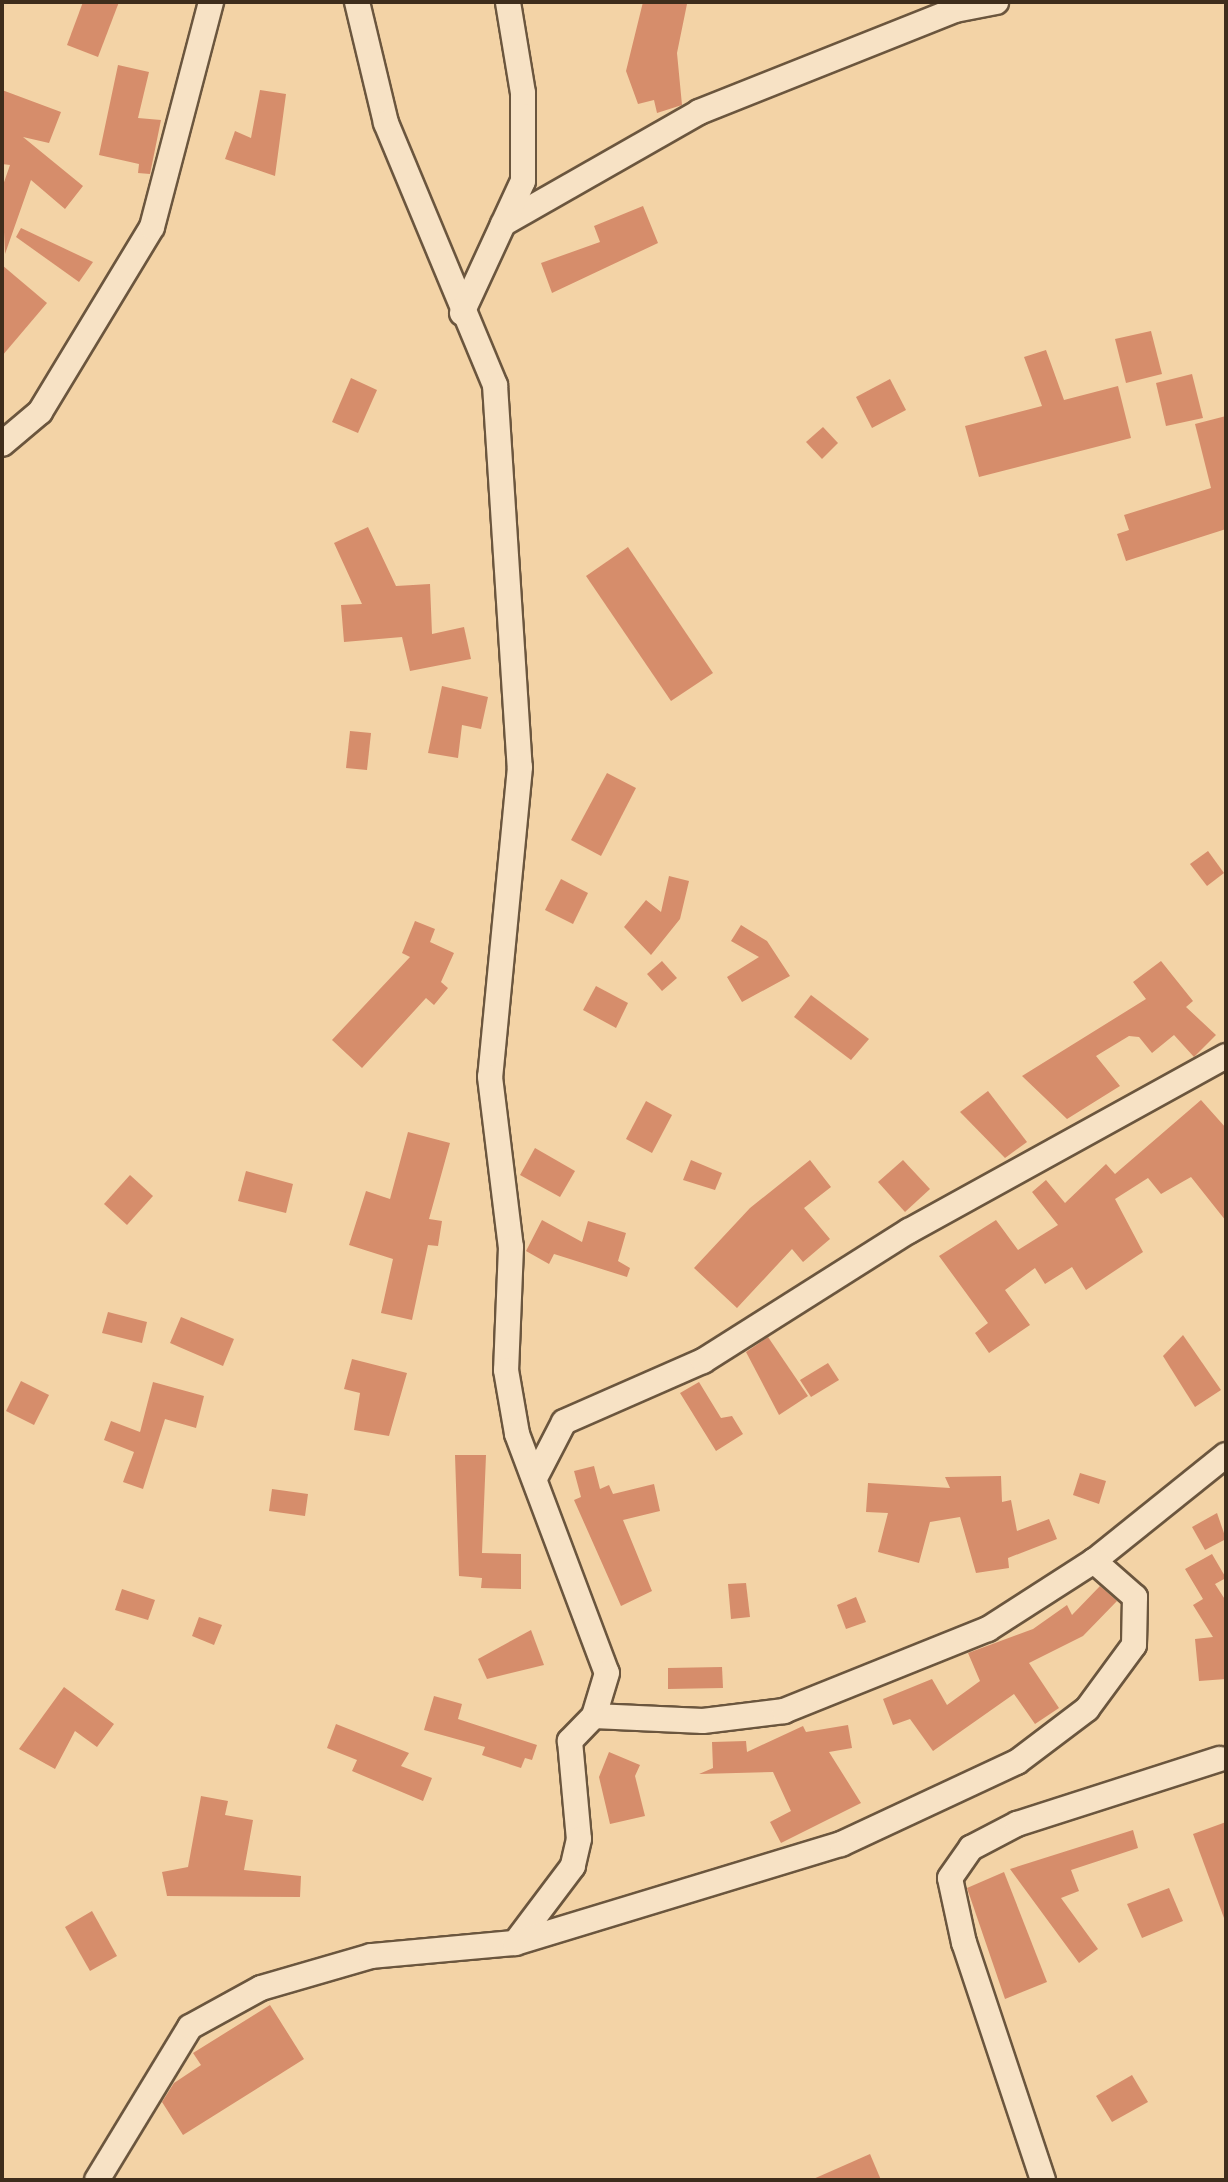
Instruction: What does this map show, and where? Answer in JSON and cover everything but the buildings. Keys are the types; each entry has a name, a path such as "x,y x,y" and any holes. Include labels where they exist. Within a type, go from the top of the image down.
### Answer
{"street":[{"path":"2,444 40,412 152,227 211,2"},
{"path":"357,2 386,123 462,313 495,385 506,516 520,767 490,1077 511,1247 506,1370 535,1478 607,1673 594,1716 570,1741 579,1839 573,1866 515,1943"},
{"path":"462,313 523,181 523,93 508,2"},
{"path":"503,224 699,112 955,10 996,2"},
{"path":"535,1478 564,1422 703,1361 909,1231 1226,1056"},
{"path":"594,1716 703,1721 784,1711 988,1629 1094,1561 1226,1455"},
{"path":"97,2180 190,2027 261,1988 371,1956 515,1943 841,1844 921,1812 1027,1755 1087,1709 1134,1645 1135,1597 1094,1561"},
{"path":"1043,2180 964,1943 950,1878 971,1848 1017,1824 1220,1759"}]}
